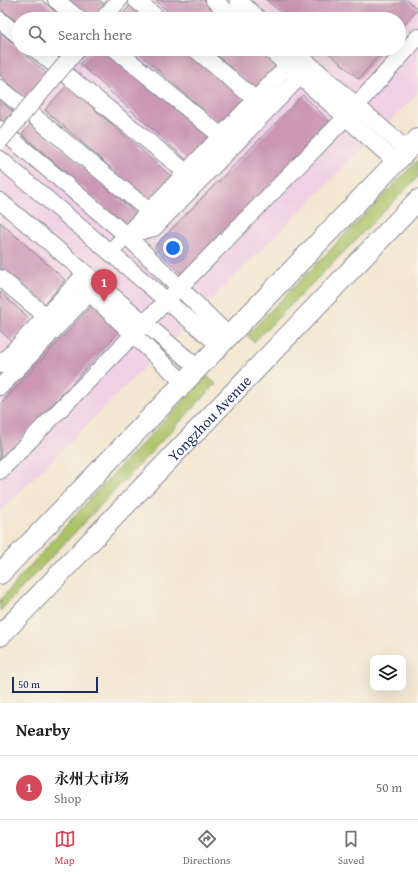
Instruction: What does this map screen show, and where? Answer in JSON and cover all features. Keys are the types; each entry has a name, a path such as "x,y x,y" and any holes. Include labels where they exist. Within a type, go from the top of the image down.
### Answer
{"main road":[{"path":"2,567 184,383 407,150"},
{"name":"Yongzhou Avenue","path":"0,636 418,200"}],"street":[{"path":"56,0 71,12"},
{"path":"136,0 151,12"},
{"path":"214,0 227,12"},
{"path":"238,0 251,12"},
{"path":"108,12 117,1"},
{"path":"0,20 12,30"},
{"path":"406,51 418,38"},
{"path":"44,56 186,172"},
{"path":"0,141 72,56"},
{"path":"124,56 221,136"},
{"path":"203,56 255,99"},
{"path":"277,56 346,117 407,150"},
{"path":"110,252 288,66 294,56"},
{"path":"301,56 407,150"},
{"path":"0,471 346,117 401,56"},
{"path":"126,235 154,228 312,65"},
{"path":"0,88 149,211"},
{"path":"0,129 126,235 180,287 224,341"},
{"path":"0,159 167,301 224,341"},
{"path":"0,201 139,329 184,383"},
{"path":"0,278 46,316"},
{"path":"3,356 46,316 88,283"},
{"path":"0,387 88,283"},
{"path":"139,329 198,368"}],"shaded area":[{"path":"0,0 418,0 418,93 0,512"}],"green space":[{"path":"418,160 418,177 254,342 247,335"},
{"path":"207,376 216,384 0,611 0,600 95,493"}],"building":[{"path":"0,0 42,0 55,12 12,12 12,18 0,8"},
{"path":"70,0 99,0 107,7 103,12 83,12"},
{"path":"155,0 204,0 217,12 169,12"},
{"path":"266,0 407,0 418,9 406,23 406,12 281,12"},
{"path":"133,2 144,12 125,12"},
{"path":"0,32 12,43 12,56 27,56 48,75 27,99 0,75"},
{"path":"55,56 65,56 60,61"},
{"path":"87,56 119,56 213,140 191,164 80,64"},
{"path":"142,56 194,56 247,103 225,129"},
{"path":"218,56 267,56 279,67 258,91"},
{"path":"332,56 378,56 359,79"},
{"path":"67,85 172,177 150,202 45,110"},
{"path":"303,95 331,123 183,275 154,247"},
{"path":"0,100 13,112 4,122 0,119"},
{"path":"33,122 140,217 129,229 22,134"},
{"path":"0,222 65,280 43,306 0,268"},
{"path":"0,292 31,320 12,341 0,331"},
{"path":"94,303 122,329 0,461 0,405"}],"place":[{"name":"永州大市场","path":"104,302"}]}
